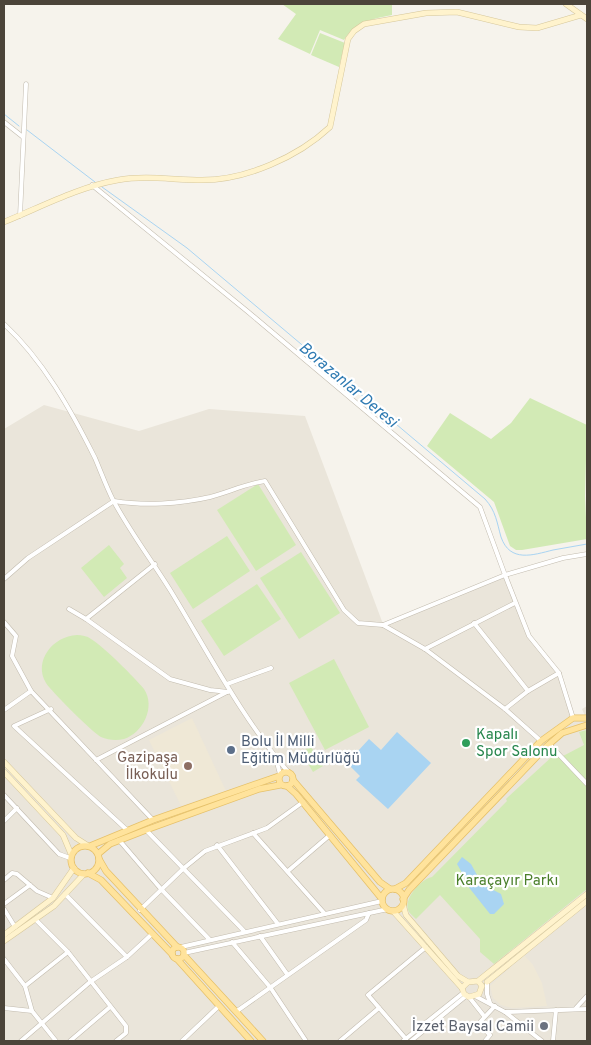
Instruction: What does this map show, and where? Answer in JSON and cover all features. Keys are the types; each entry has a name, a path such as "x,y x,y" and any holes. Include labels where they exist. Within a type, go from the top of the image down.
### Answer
{"main road":[{"path":"566,4 587,19"},
{"path":"4,222 92,185 135,177 204,180 222,178 257,171 300,148 330,127 348,40 354,31 364,24 426,13 457,12 519,27 537,28 581,15"},
{"path":"382,900 384,894 406,883 541,742 574,718 587,718"},
{"path":"390,910 398,909 416,882 549,744 562,733 587,725"},
{"path":"4,762 76,838 99,857 106,871 140,910 181,950 262,1041"},
{"path":"4,772 63,835 74,868 53,898 4,935"},
{"path":"71,856 77,847 88,846 153,820 286,772 290,774 293,780 380,882 400,892 406,915 458,976 468,982 478,980 587,894"},
{"path":"280,775 280,785"},
{"path":"287,786 293,780"},
{"path":"4,942 36,920 86,874 96,869 99,857 110,844 259,789 280,785 287,786 303,802 390,910 426,947 467,994"},
{"path":"74,868 101,880 177,959 251,1041"},
{"path":"467,994 484,986 587,901"},
{"path":"172,954 172,950 181,950"},
{"path":"177,959 181,950"},
{"path":"478,980 484,986"},
{"path":"467,994 468,982"}],"street":[{"path":"20,216 26,84"},
{"path":"4,122 23,137"},
{"path":"92,185 247,311 480,507 529,636 559,672 574,718"},
{"path":"4,324 37,360 77,424 114,501 228,684 229,691 290,774"},
{"path":"4,580 28,558 114,501 132,504 181,501 209,497 247,484 265,481 344,610 358,623 383,625 425,649 505,709 541,742"},
{"path":"383,625 505,575 563,558 587,554"},
{"path":"86,619 155,564"},
{"path":"425,649 515,603"},
{"path":"69,609 170,678 210,690 229,691"},
{"path":"4,622 16,636 12,656 31,691 51,709 153,820"},
{"path":"474,623 528,691"},
{"path":"228,684 271,668"},
{"path":"505,709 528,691 559,672"},
{"path":"4,710 31,691"},
{"path":"96,760 229,691"},
{"path":"51,709 14,726 127,830"},
{"path":"549,744 587,784"},
{"path":"276,757 280,775"},
{"path":"4,795 59,854 71,856"},
{"path":"140,910 184,868 217,845 253,834 276,822 303,802"},
{"path":"4,821 17,808"},
{"path":"146,830 244,931"},
{"path":"253,834 325,914"},
{"path":"288,872 330,835"},
{"path":"119,840 161,890 210,940"},
{"path":"217,845 278,924"},
{"path":"4,880 12,874 17,874 37,891 53,898"},
{"path":"4,904 30,885"},
{"path":"65,894 127,957"},
{"path":"181,950 244,931 382,900"},
{"path":"4,909 16,927"},
{"path":"181,950 232,942 390,910"},
{"path":"236,1011 366,920 368,913"},
{"path":"36,920 68,952 126,1026 126,1033 116,1041"},
{"path":"21,1041 90,982 127,957 152,934"},
{"path":"260,936 287,974"},
{"path":"232,942 270,987 306,1041"},
{"path":"426,947 368,995 404,1040 467,994"},
{"path":"25,986 68,952"},
{"path":"4,959 25,986 32,1011 56,1041"},
{"path":"484,986 486,1000"},
{"path":"484,986 493,1004"},
{"path":"467,994 493,1004 542,1041"},
{"path":"467,994 484,1016"},
{"path":"411,1041 467,994"},
{"path":"576,1008 587,996"},
{"path":"484,1041 490,1035 482,1027 481,1021 493,1004"},
{"path":"182,1041 219,1006"},
{"path":"70,1041 110,1007"},
{"path":"4,1008 32,1011"},
{"path":"342,1041 379,1008"},
{"path":"505,1012 587,1009"},
{"path":"553,1041 556,1010"},
{"path":"418,1036 422,1041"}],"shaded area":[{"path":"44,405 139,431 209,409 305,416 383,624 505,575 530,637 560,672 575,717 585,716 582,709 587,706 587,1041 4,1041 4,429"},
{"name":"Gazipaşa İlkokulu","path":"192,718 226,791 181,806 149,740"},
{"path":"524,955 533,965 542,983 547,1006 512,1008 501,1005 493,998 490,986"}],"green space":[{"path":"282,4 392,4 392,15 359,25 344,40 320,30 310,54 278,39 296,14"},
{"path":"320,33 345,43 339,67 311,55"},
{"path":"530,398 587,425 585,496 587,539 516,550 510,546 494,502 427,446 450,413 491,439 511,423"},
{"path":"258,484 296,545 256,571 217,510"},
{"path":"227,536 250,571 193,609 170,573"},
{"path":"109,545 124,564 120,568 127,578 104,597 81,568"},
{"path":"301,552 340,613 299,639 260,578"},
{"path":"257,584 281,619 224,656 201,621"},
{"path":"68,636 86,636 96,642 119,662 144,689 149,704 148,711 142,725 131,736 118,740 101,737 72,711 46,683 42,666 48,651 60,640"},
{"path":"334,659 369,727 325,750 289,683"},
{"path":"587,730 587,781 563,756 584,745 579,732"},
{"path":"311,747 323,766 313,772 301,752"},
{"name":"Karaçayır Parkı","path":"556,753 587,786 587,889 494,964 480,952 480,939 440,895 416,919 408,910 407,905 414,890 423,881 432,877 507,801 508,797"}],"water":[{"path":"397,732 431,763 388,809 356,780 360,776 347,763 369,739 381,750"},
{"path":"462,857 471,864 482,884 501,894 504,904 494,914 490,914 467,885 457,864"}],"waterway":[{"name":"Borazanlar Deresi","path":"4,114 19,126"},
{"name":"Borazanlar Deresi","path":"27,130 95,182"},
{"name":"Borazanlar Deresi","path":"102,187 187,248 485,499 494,513 501,537 510,551 516,554 530,555 587,544"}],"place":[{"name":"Kapalı Spor Salonu","path":"466,743"},
{"name":"Bolu İl Milli Eğitim Müdürlüğü","path":"231,750"},
{"name":"Gazipaşa İlkokulu","path":"188,766"},
{"name":"İzzet Baysal Camii","path":"544,1026"}]}
